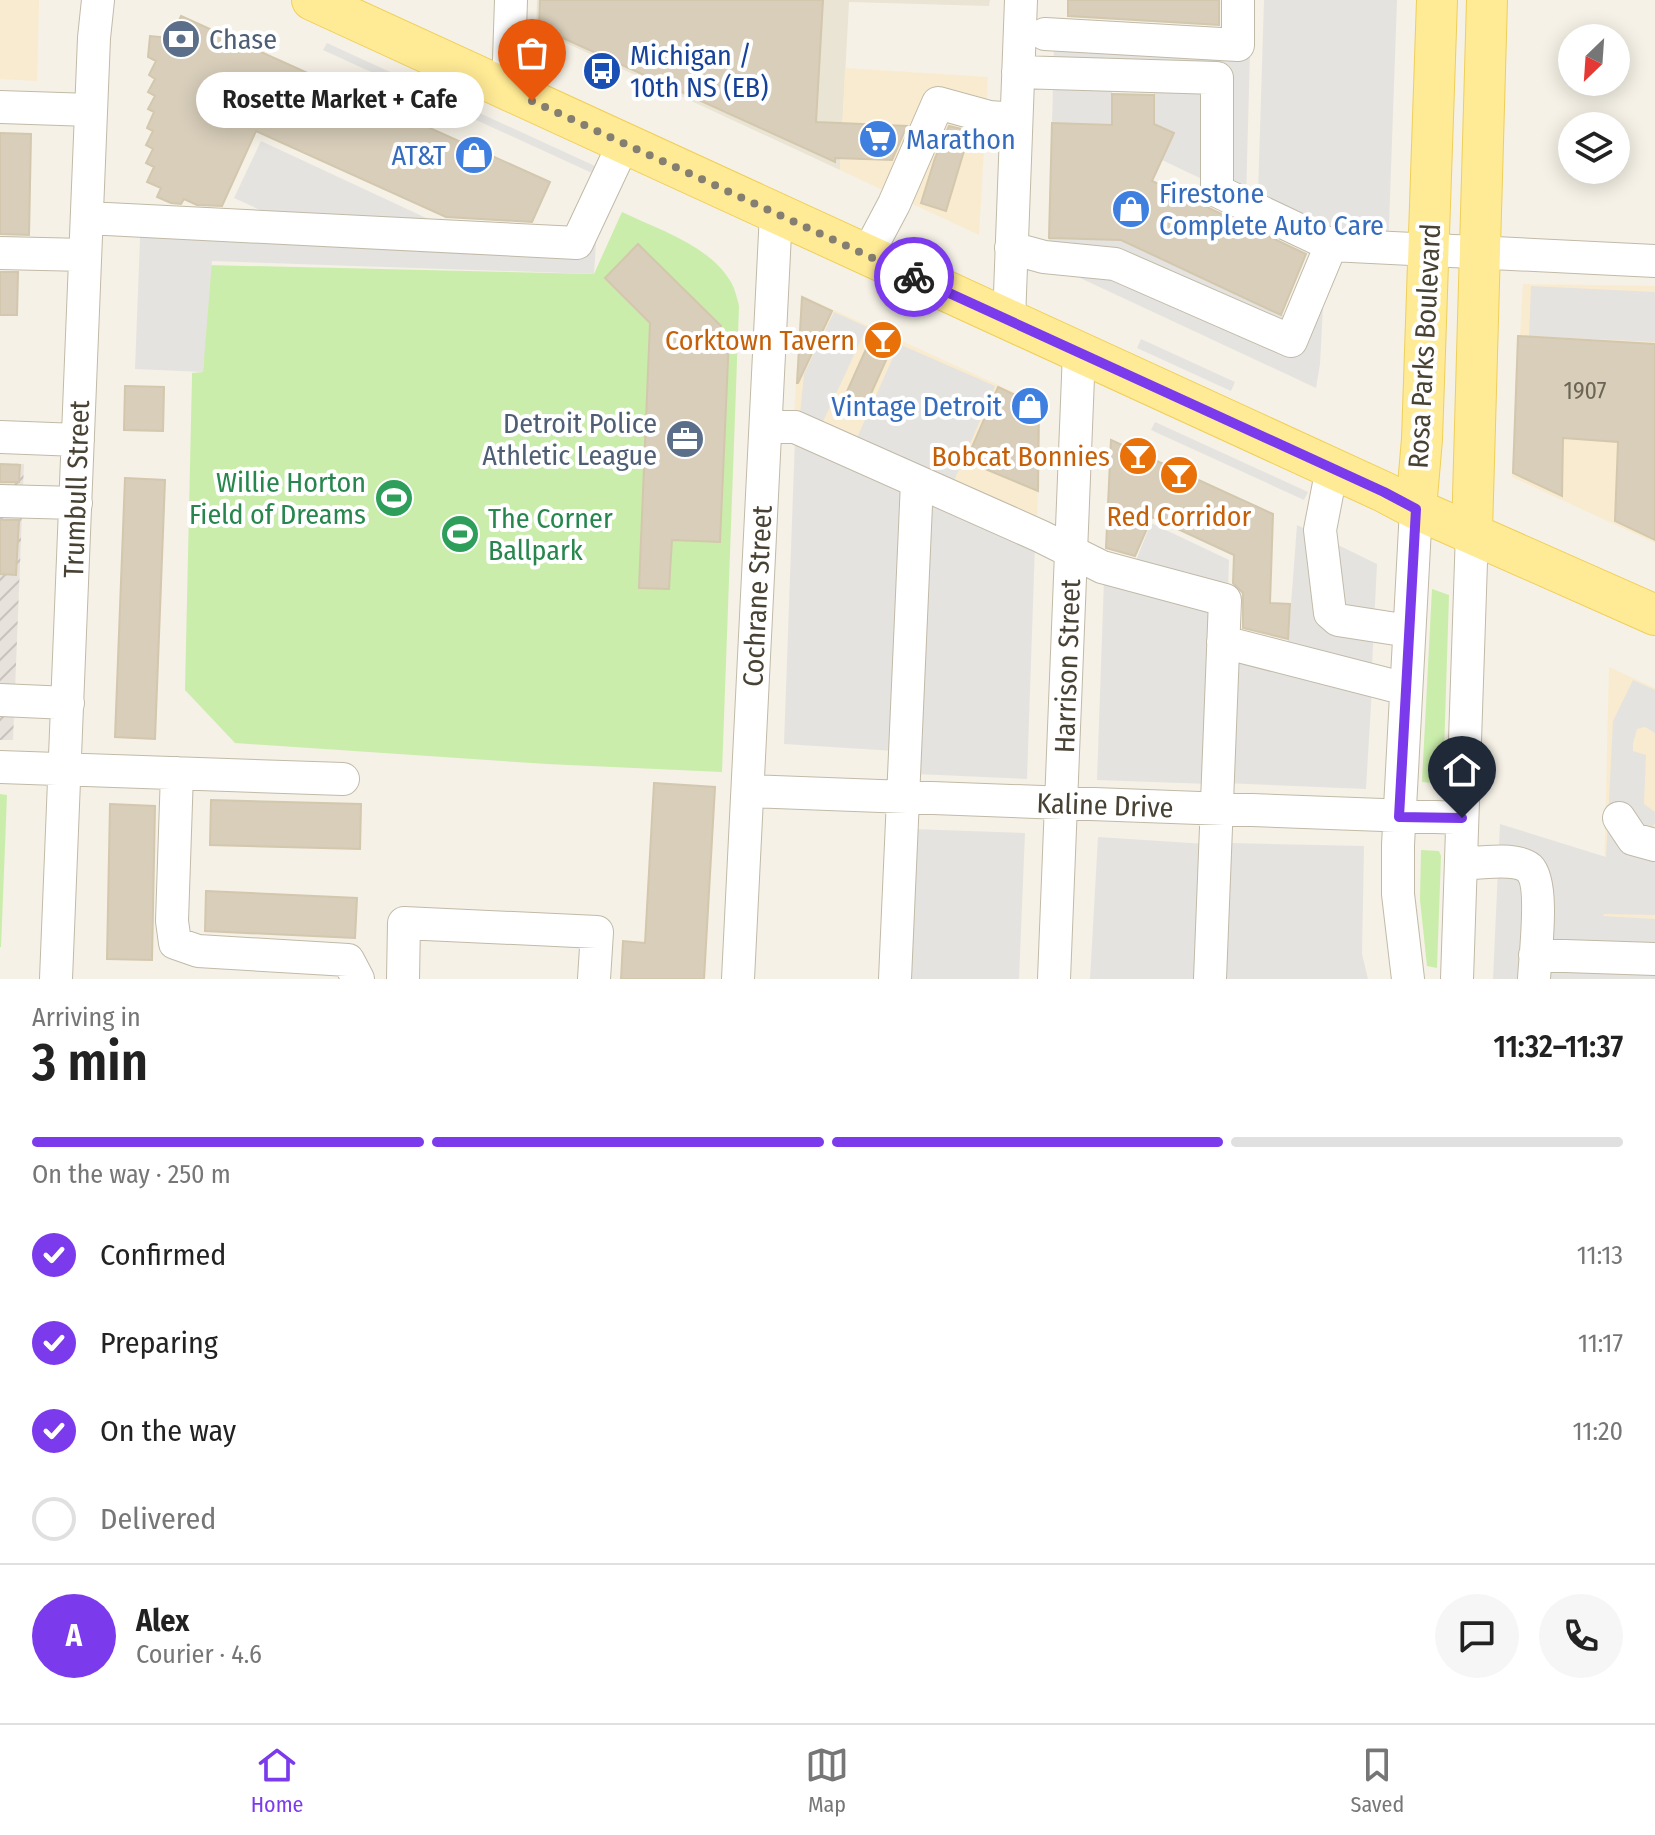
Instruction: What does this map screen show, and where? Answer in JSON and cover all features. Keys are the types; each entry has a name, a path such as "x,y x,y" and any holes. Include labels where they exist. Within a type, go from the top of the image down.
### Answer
{"main road":[{"path":"312,0 353,9 508,90 1416,509 1655,615"},
{"name":"Rosa Parks Boulevard","path":"1416,509 1422,439 1437,0"},
{"name":"Rosa Parks Boulevard","path":"1472,532 1487,0"},
{"path":"1427,316 1477,319"}],"street":[{"name":"Trumbull Street","path":"56,979 98,0"},
{"path":"508,90 511,0"},
{"path":"1009,320 1021,0"},
{"path":"1045,34 1238,45 1238,0"},
{"path":"1018,72 1217,78 1217,191 1331,245 1655,261"},
{"path":"867,255 894,204 938,103 989,117 1016,119"},
{"path":"0,107 91,110"},
{"path":"87,218 577,243 624,143"},
{"name":"Cochrane Street","path":"738,979 748,791 776,493 766,427 776,213"},
{"path":"1011,248 1044,257 1115,264 1291,341 1331,245"},
{"path":"0,253 85,255"},
{"name":"Harrison Street","path":"1054,979 1061,803 1083,614 1071,552 1079,352"},
{"path":"766,427 795,427 1102,567 1225,600 1210,979"},
{"path":"0,437 78,440"},
{"path":"1332,468 1320,530 1330,613 1338,620 1409,631"},
{"path":"895,979 917,482"},
{"path":"0,501 76,503"},
{"name":"Rosa Parks Boulevard","path":"1408,979 1398,894 1399,817 1416,509"},
{"name":"Rosa Parks Boulevard","path":"1457,979 1472,532"},
{"path":"1223,642 1406,689"},
{"path":"0,700 68,703"},
{"path":"0,767 343,779"},
{"path":"177,773 172,921 175,943 198,951 348,960 358,979"},
{"name":"Kaline Drive","path":"748,791 1061,803 1148,796 1215,808 1462,818"},
{"path":"1619,818 1633,839 1655,845"},
{"path":"1461,864 1514,863 1528,867 1535,879 1537,896 1534,967 1655,959"},
{"path":"403,979 404,923 597,932 594,979"}],"shaded area":[{"path":"0,0 39,0 37,81 0,79"},
{"path":"537,0 990,0 989,6 849,2 840,170 536,29"},
{"path":"1264,0 1397,0 1388,254 1342,255 1324,287 1316,388 1048,263 1049,239 1112,240 1113,236 1287,317 1315,256 1268,210 1269,196 1258,195"},
{"path":"327,43 595,166 592,173 323,50"},
{"path":"1054,45 1250,52 1246,200 1162,160 1174,133 1154,124 1154,87 1112,86 1112,125 1052,123"},
{"path":"845,68 988,77 979,235 840,170"},
{"path":"261,141 452,230 271,215 234,198"},
{"path":"144,210 596,242 594,274 212,261 203,372 135,369"},
{"path":"1523,284 1655,286 1655,543 1512,477"},
{"path":"1531,286 1655,292 1655,342 1529,336"},
{"path":"801,295 1040,404 1037,525 794,419"},
{"path":"834,312 867,327 822,424 800,414 804,374"},
{"path":"1141,339 1235,382 1231,391 1137,348"},
{"path":"899,344 995,386 953,483 856,440"},
{"path":"1155,422 1308,492 1304,500 1151,430"},
{"path":"795,438 909,489 895,751 784,744"},
{"path":"0,463 24,464 13,740 0,740"},
{"path":"935,500 1035,545 1027,779 916,774 925,506"},
{"path":"1151,523 1229,560 1228,590 1133,568"},
{"path":"1297,525 1377,564 1372,666 1288,644"},
{"path":"1104,579 1218,608 1209,784 1097,780"},
{"path":"1230,656 1372,688 1366,789 1224,783"},
{"path":"1609,667 1655,688 1655,919 1603,917"},
{"path":"1633,680 1655,690 1655,733 1645,727 1637,729 1633,751 1646,755 1644,804 1655,812 1655,823 1648,834 1655,840 1655,915 1603,916 1655,919 1655,979 1493,979 1500,824 1606,857 1613,721"},
{"path":"913,829 1025,833 1019,979 907,979"},
{"path":"1098,837 1206,844 1202,979 1090,979"},
{"path":"1230,843 1364,846 1362,954 1368,979 1223,979"}],"green space":[{"name":"The Corner Ballpark","path":"622,212 682,240 710,258 731,282 739,306 722,772 547,764 235,743 185,690 192,373 203,372 207,265 594,274"},
{"path":"1432,589 1449,595 1443,784 1422,782"},
{"path":"0,794 7,795 1,947 0,947"},
{"path":"1421,850 1439,851 1441,856 1437,968 1427,966 1420,900"}],"building":[{"path":"540,0 823,0 816,122 907,126 892,160 835,158 835,162 539,27"},
{"path":"1068,0 1219,0 1219,25 1068,16"},
{"path":"181,16 550,182 532,222 446,217 256,131 222,206 197,205 184,199 181,204 171,203 157,197 161,188 147,182 154,167 146,163 153,149 146,145 153,131 147,128 154,112 148,109 155,96 148,92 155,79 149,75 156,61 148,57 150,36 171,38"},
{"name":"Firestone Complete Auto Care","path":"1112,94 1154,95 1154,124 1174,133 1152,181 1306,254 1281,315 1121,240 1049,238 1052,123 1112,125"},
{"path":"949,126 970,131 946,211 921,203"},
{"path":"0,133 31,134 29,235 0,234"},
{"name":"Detroit Police Athletic League","path":"638,244 721,326 720,337 729,337 720,542 672,540 669,589 639,588 650,323 605,278"},
{"path":"0,272 18,272 17,315 0,315"},
{"path":"802,297 832,311 797,383"},
{"path":"875,329 896,338 861,416 840,407"},
{"path":"1518,336 1655,344 1655,540 1615,521 1618,442 1563,438 1562,496 1513,473"},
{"path":"125,386 164,387 163,431 124,430"},
{"path":"998,387 1039,406 1038,491 966,461"},
{"path":"1111,440 1273,514 1270,603 1290,604 1288,639 1243,628 1243,593 1233,583 1234,555 1152,517 1135,556 1106,548"},
{"path":"0,464 20,465 19,482 0,482"},
{"path":"125,478 165,480 155,739 115,737"},
{"path":"0,520 19,520 16,575 0,574"},
{"path":"654,783 715,787 704,979 621,979 623,941 645,943"},
{"path":"211,800 361,804 360,849 210,845"},
{"path":"110,804 155,806 152,960 107,959"},
{"path":"206,891 357,898 355,938 205,931"}],"way so far":[{"path":"532,101 914,277"}],"place":[{"name":"Chase","path":"181,39"},
{"name":"Michigan / 10th NS (EB)","path":"602,71"},
{"name":"Rosette Market + Cafe","path":"532,101"},
{"name":"Marathon","path":"878,139"},
{"name":"AT&T","path":"474,155"},
{"name":"Firestone Complete Auto Care","path":"1131,209"},
{"name":"Corktown Tavern","path":"883,340"},
{"name":"Vintage Detroit","path":"1030,406"},
{"name":"Detroit Police Athletic League","path":"685,439"},
{"name":"Bobcat Bonnies","path":"1138,456"},
{"name":"Red Corridor","path":"1179,475"},
{"name":"Willie Horton Field of Dreams","path":"394,498"},
{"name":"The Corner Ballpark","path":"460,534"}],"route":[{"path":"914,277 1416,509 1399,817 1462,818"}]}
